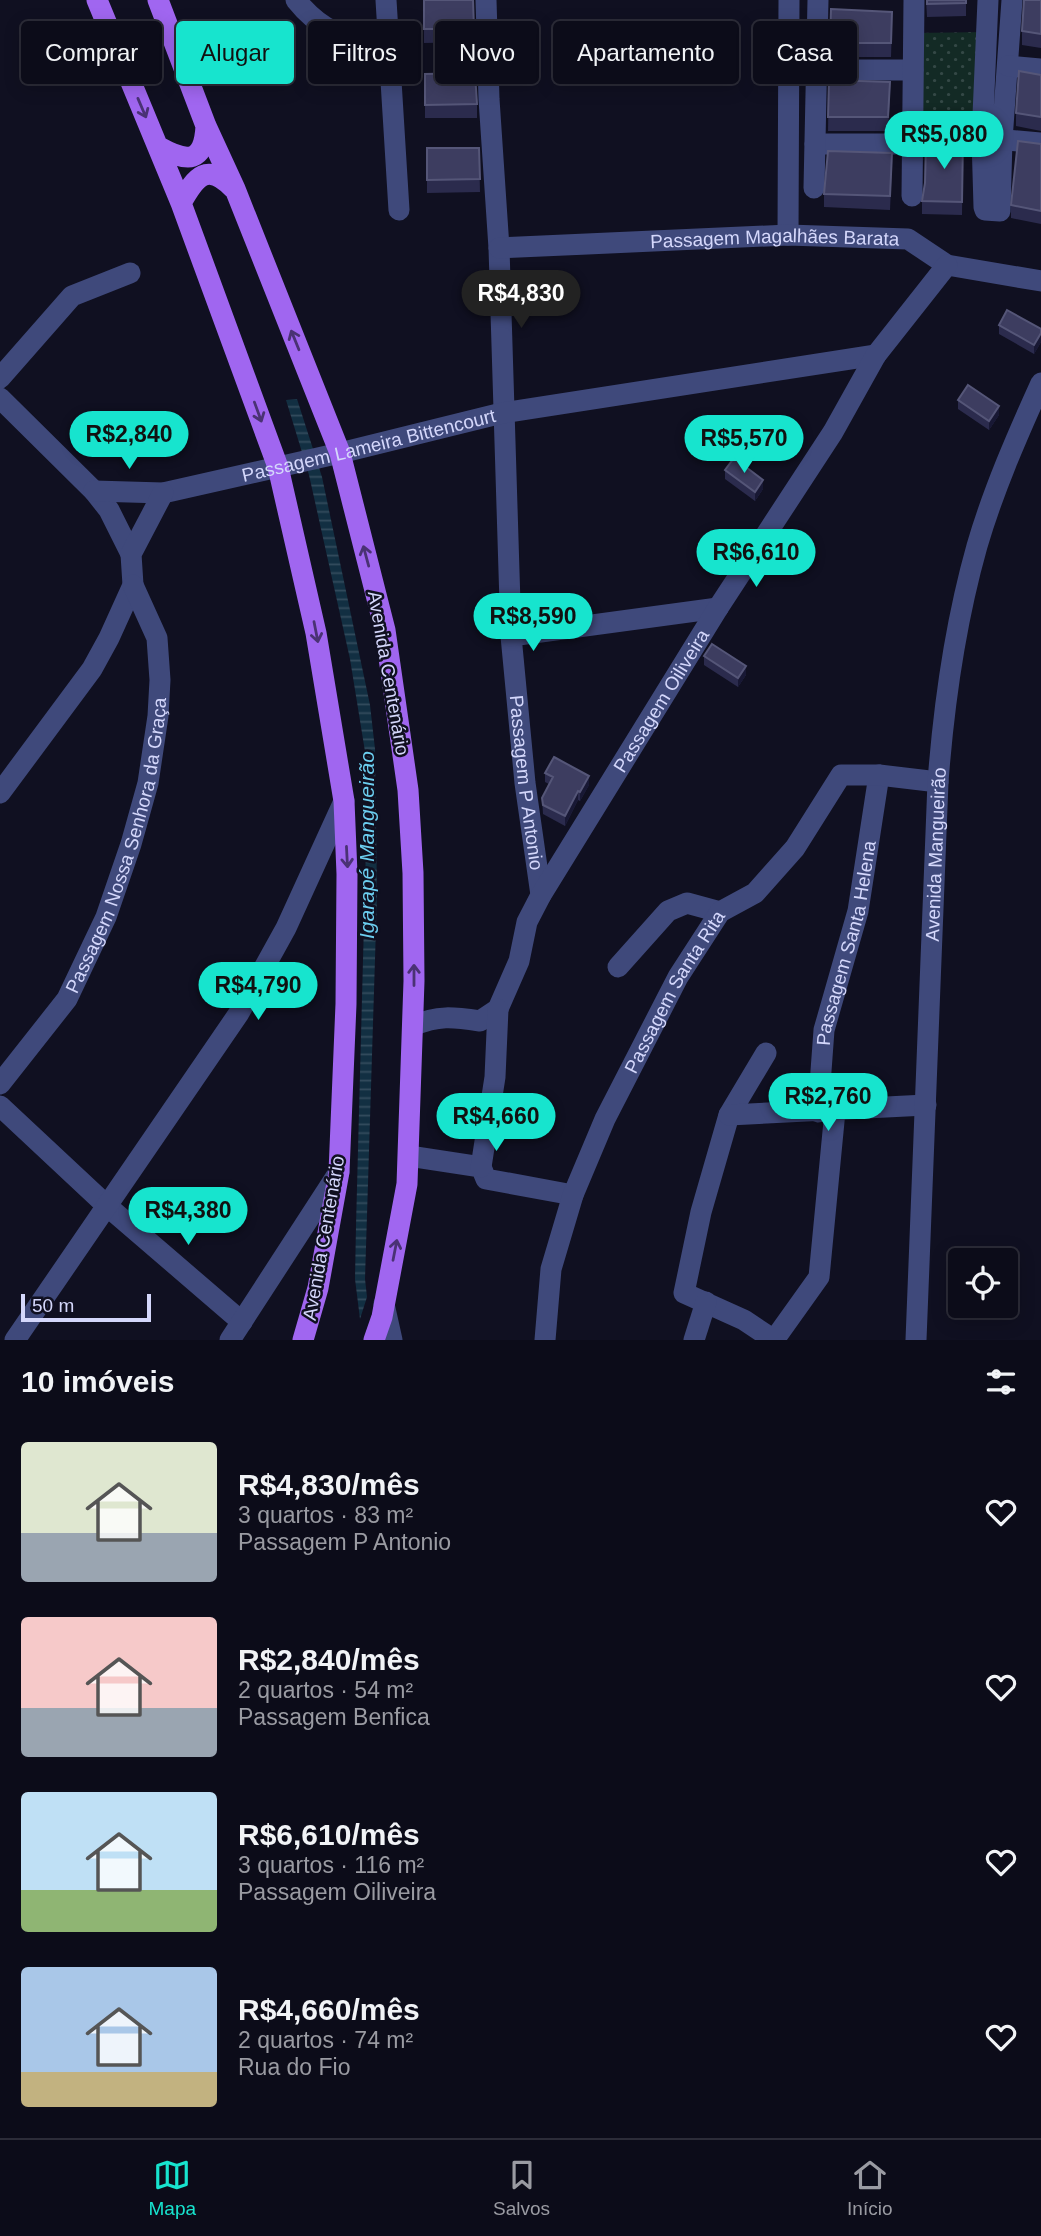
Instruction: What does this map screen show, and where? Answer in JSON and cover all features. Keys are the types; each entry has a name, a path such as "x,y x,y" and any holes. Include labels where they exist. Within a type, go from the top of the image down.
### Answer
{"main road":[{"name":"Avenida Centenário","path":"97,0 159,147 283,466 316,633 344,801 347,874 346,1004 338,1172 318,1288 303,1340"},
{"name":"Avenida Centenário","path":"158,0 206,126 235,189 335,454 386,630 408,790 413,873 413,1026 407,1184 384,1304 374,1340"},
{"path":"159,147 186,158 198,153 205,146 206,126"},
{"path":"181,203 198,178 208,174 221,176 235,189"}],"street":[{"path":"296,0 317,21"},
{"path":"386,0 387,21"},
{"name":"Passagem P Antonio","path":"486,0 489,99 499,248 502,413 511,636 524,770 541,895"},
{"path":"788,235 789,0"},
{"path":"817,21 818,0"},
{"path":"912,196 914,0"},
{"path":"988,0 992,139"},
{"path":"992,139 1008,65 1013,0"},
{"path":"1008,65 1041,69"},
{"path":"857,70 913,70"},
{"path":"390,84 399,210"},
{"path":"814,188 816,84"},
{"path":"815,144 992,139 1041,143"},
{"name":"Passagem Magalhães Barata","path":"499,248 788,235 908,239 947,265 1041,281"},
{"name":"Passagem Oiliveira","path":"498,1009 519,961 527,922 541,895 719,608 833,432 876,355 947,265"},
{"path":"0,378 72,296 130,273"},
{"name":"Passagem Lameira Bittencourt","path":"94,491 163,493 502,413 876,355"},
{"name":"Avenida Mangueirão","path":"916,1340 938,782 944,701 977,545 1019,432 1041,383"},
{"path":"0,398 94,491 109,510 131,554 133,585 110,638 92,668 0,793"},
{"path":"131,554 163,493"},
{"name":"Passagem Nossa Senhora da Graça","path":"0,1084 67,999 106,917 148,783 158,716 160,680 157,638 133,585"},
{"path":"511,636 719,608"},
{"name":"Passagem Santa Rita","path":"545,1340 551,1269 573,1195 605,1119 678,976 720,912 755,893 794,848 841,775 879,775 938,782"},
{"name":"Passagem Santa Helena","path":"774,1340 819,1277 827,1112 824,1030 858,911 879,775"},
{"path":"15,1340 239,1013 286,928 344,801"},
{"path":"618,967 668,911 687,903 720,912"},
{"path":"413,1026 433,1017 480,1021 498,1009"},
{"path":"498,1009 495,1077 481,1167 486,1179 573,1195"},
{"path":"766,1053 729,1115 701,1212 684,1293 744,1320 774,1340"},
{"path":"729,1115 926,1105"},
{"path":"0,1106 106,1205 242,1322"},
{"path":"410,1156 481,1167"},
{"path":"230,1340 338,1172"},
{"path":"694,1340 706,1302"},
{"path":"384,1304 392,1340"}],"green space":[{"path":"987,32 982,138 911,143 913,33"}],"water":[{"name":"Igarapé Mangueirão","path":"297,399 322,477 370,705 375,749 377,895 365,1279 367,1297 360,1319 355,1279 368,770 350,659 309,475 286,400"}],"building":[{"path":"424,0 473,0 474,21 435,21 435,29 424,29"},
{"path":"927,0 966,0 966,3 927,4"},
{"path":"1024,0 1041,0 1041,34 1022,31"},
{"path":"831,9 892,12 891,43 857,43 857,21 831,21"},
{"path":"1019,71 1041,75 1041,117 1016,113"},
{"path":"425,74 435,74 435,84 476,84 477,104 425,105"},
{"path":"857,81 890,82 888,117 828,117 829,84 857,84"},
{"path":"963,139 962,202 922,201 926,141"},
{"path":"1018,141 1041,144 1041,211 1011,205"},
{"path":"427,148 479,148 480,179 427,180"},
{"path":"828,151 892,153 890,196 824,194"},
{"path":"1007,310 1041,329 1034,345 999,325"},
{"path":"968,385 999,406 989,421 958,400"},
{"path":"734,458 763,480 755,492 725,470"},
{"path":"712,644 746,666 738,678 704,656"},
{"path":"554,757 589,776 565,816 543,805 542,798 553,777 545,773"}]}
